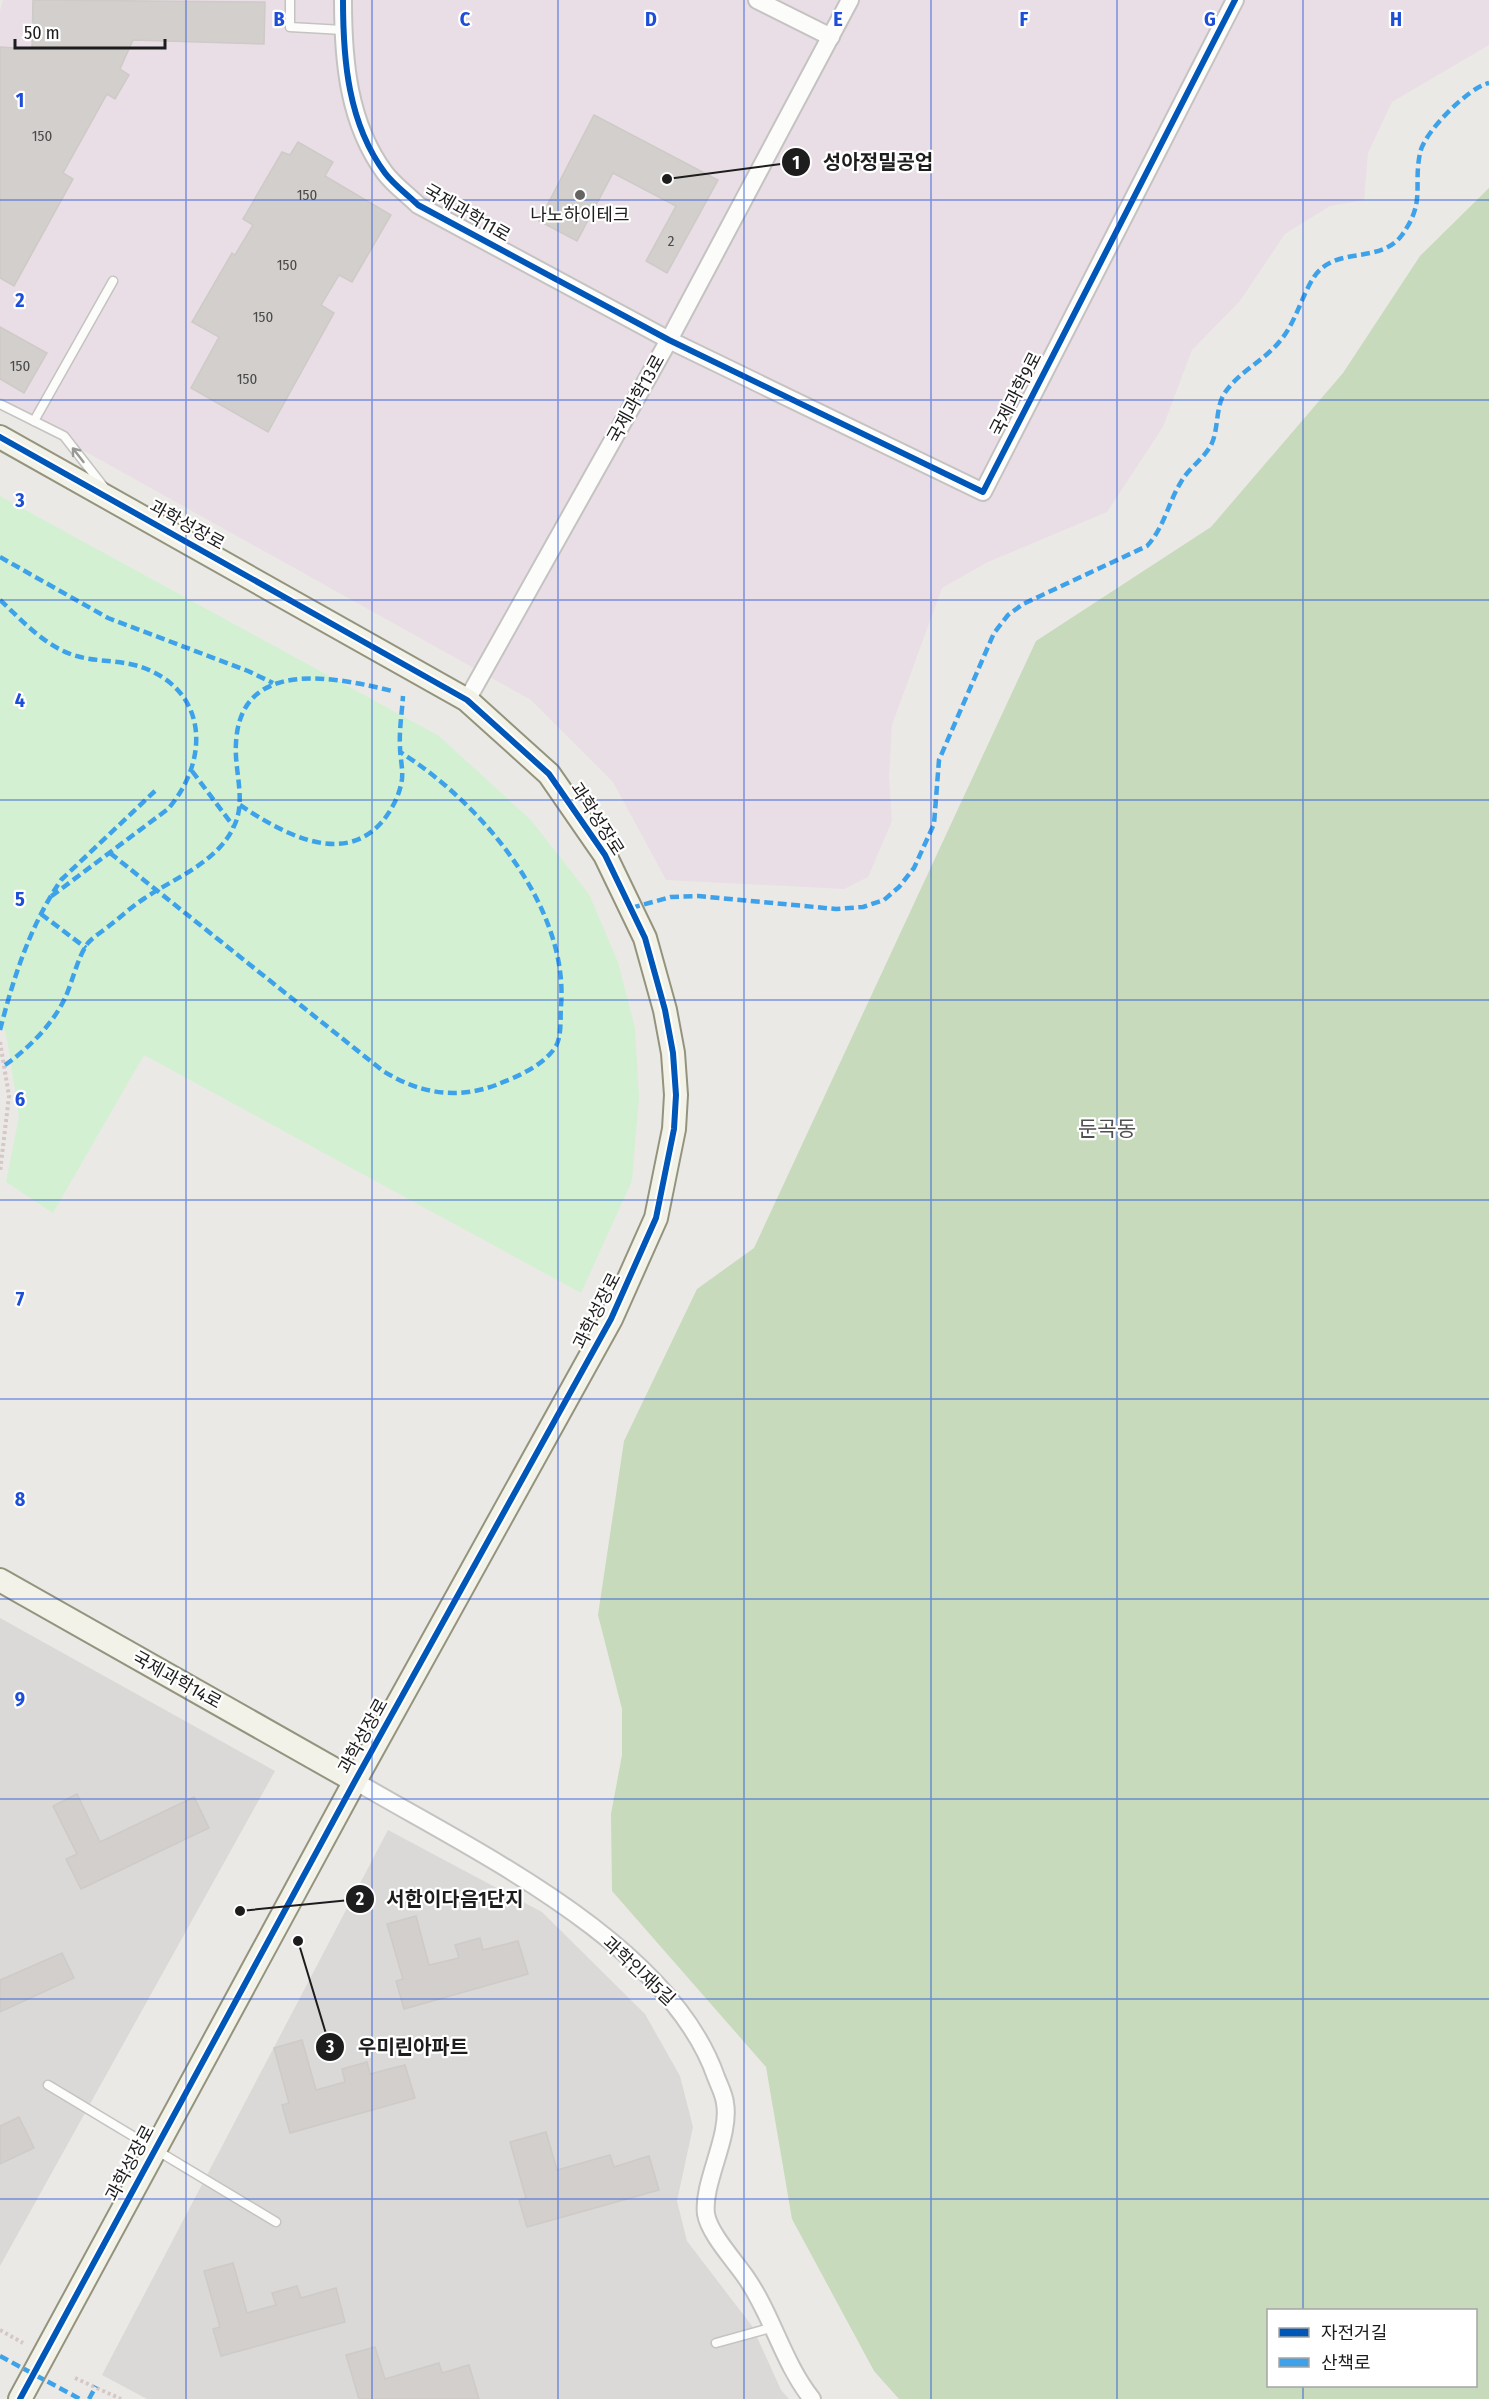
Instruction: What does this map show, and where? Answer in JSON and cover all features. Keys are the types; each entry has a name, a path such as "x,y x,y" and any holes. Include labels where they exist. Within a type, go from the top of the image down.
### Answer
{"street":[{"name":"국제과학11로","path":"344,0 345,66 353,105 368,146 386,174 418,206 669,340"},
{"path":"757,0 831,37"},
{"name":"국제과학13로","path":"467,700 669,340 850,0"},
{"name":"국제과학9로","path":"669,340 983,492 1235,0"},
{"name":"과학성장로","path":"0,437 467,700 549,774 605,855 645,938 665,1011 673,1053 676,1095 674,1129 656,1218 616,1309 355,1780 20,2399"},
{"name":"국제과학14로","path":"0,1580 355,1780"},
{"name":"과학인재5길","path":"355,1780 554,1897 629,1958 675,2003 707,2051 726,2104 720,2152 706,2215 719,2241 746,2278 774,2326 801,2385 812,2399"}],"lane":[{"path":"290,0 290,27 343,30"},
{"path":"34,421 113,281"},
{"path":"0,404 64,436 114,501"},
{"path":"48,2085 276,2222"},
{"path":"716,2343 774,2326"}],"path":[{"path":"0,1042 9,1096 0,1172"},
{"path":"0,1082 7,1081"},
{"path":"0,2330 23,2343"},
{"path":"75,2378 121,2399"}],"shaded area":[{"path":"3,0 1489,0 1489,45 1392,102 1368,153 1364,200 1330,206 1285,234 1240,301 1192,350 1163,427 1107,512 988,562 942,588 892,725 889,776 892,821 868,877 844,889 666,880 613,782 531,700 0,404 0,11"},
{"path":"0,1618 275,1771 0,2266"},
{"path":"388,1830 542,1912 645,2014 680,2076 693,2127 677,2201 687,2241 752,2326 781,2390 789,2399 147,2399 102,2375"}],"green space":[{"path":"1489,188 1489,2399 899,2399 874,2371 792,2219 766,2067 612,1891 611,1814 622,1755 622,1709 598,1615 624,1441 697,1289 754,1248 1036,641 1211,527 1343,373 1420,256"},
{"path":"0,496 439,736 530,819 589,894 618,962 635,1028 639,1098 632,1181 581,1293 144,1055 53,1213 6,1182 19,1116 6,1034 0,1020"}],"building":[{"path":"33,0 265,2 264,44 133,40 120,69 129,75 115,99 107,94 63,173 73,179 14,286 0,278 0,47 32,49"},
{"path":"594,115 718,180 667,273 646,261 676,206 613,173 577,241 539,221"},
{"path":"298,142 333,162 325,176 391,215 352,282 339,275 321,305 334,313 268,432 191,388 219,337 192,322 232,253 235,255 253,225 243,219 282,152 290,155"},
{"path":"0,327 47,353 24,393 0,379"},
{"path":"77,1794 100,1842 194,1797 209,1828 81,1889 66,1859 77,1854 53,1806"},
{"path":"416,1916 429,1965 459,1958 455,1945 480,1938 483,1950 518,1941 528,1974 404,2009 396,1981 403,1979 387,1924"},
{"path":"62,1953 74,1978 0,2012 0,1980"},
{"path":"302,2040 316,2090 345,2082 342,2069 367,2062 370,2074 405,2065 415,2098 290,2133 282,2105 289,2103 274,2048"},
{"path":"19,2117 34,2148 0,2164 0,2126"},
{"path":"546,2132 557,2170 610,2155 614,2167 649,2156 659,2190 527,2227 519,2200 526,2198 510,2142"},
{"path":"233,2263 247,2313 276,2305 272,2293 297,2286 301,2298 336,2288 345,2322 221,2356 213,2329 220,2327 204,2271"},
{"path":"375,2347 385,2379 439,2363 442,2373 469,2365 479,2399 359,2399 346,2355"}],"marked path":[{"path":"631,908 671,897 698,896 836,909 863,907 884,900 899,887 914,868 934,824 939,760 994,633 1008,615 1023,604 1147,546 1158,531 1184,477 1210,447 1224,394 1236,379 1274,348 1286,334 1309,285 1323,267 1334,261 1382,250 1402,235 1414,213 1418,165 1423,144 1438,123 1459,101 1480,86 1489,83"},
{"path":"0,557 108,618 248,671 273,683"},
{"path":"0,600 34,631 62,650 82,657 140,667 169,682 183,697 192,714 196,733 195,752 190,772 181,791 168,809 49,898"},
{"path":"5,1065 31,1044 54,1017 65,998 84,949 90,941 140,901 208,859 228,837 235,824 240,805 236,743 242,715 254,697 272,685 294,679 345,681 392,691"},
{"path":"240,805 273,825 310,840 328,844 347,843 364,837 384,819 401,785 400,728 403,696"},
{"path":"110,853 383,1071 410,1085 438,1092 466,1092 496,1085 537,1065 551,1053 558,1042 561,1006 560,968 550,931 535,895 514,860 488,828 430,773 400,752"},
{"path":"192,771 234,827"},
{"path":"0,1030 24,952 40,915 61,880 155,791"},
{"path":"41,914 86,948"},
{"path":"0,2356 80,2399"},
{"path":"89,2399 96,2386"}],"cycle path":[{"path":"343,0 344,45 355,112 373,154 385,173 418,205 669,340 983,492 1235,0"},
{"path":"0,437 467,700 549,774 605,855 645,938 665,1010 673,1053 676,1095 674,1129 656,1218 611,1319 355,1781 20,2399"}],"place":[{"name":"성아정밀공업","path":"667,179"},
{"name":"나노하이테크","path":"580,195"},
{"name":"서한이다음1단지","path":"240,1911"},
{"name":"우미린아파트","path":"298,1941"}],"district":[{"name":"둔곡동","path":"1107,1129"}]}
